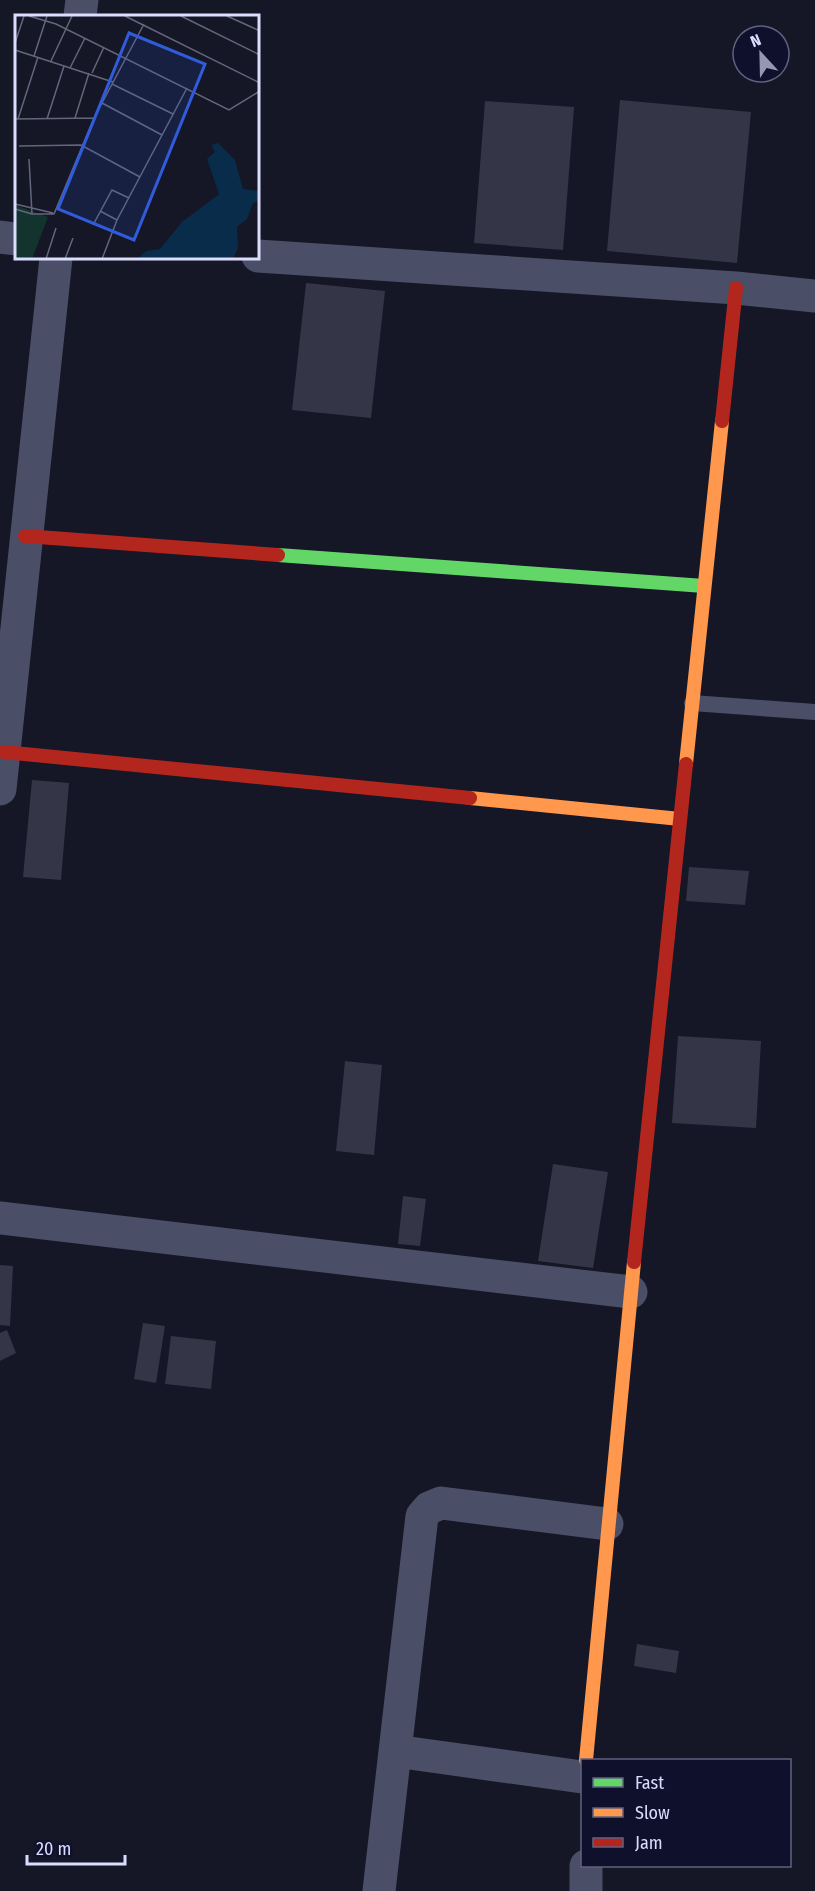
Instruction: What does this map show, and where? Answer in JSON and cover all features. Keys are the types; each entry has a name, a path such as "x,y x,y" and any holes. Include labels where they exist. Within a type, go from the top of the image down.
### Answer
{"street":[{"path":"80,15 82,0"},
{"path":"0,237 15,239"},
{"path":"260,256 736,288 815,296"},
{"path":"0,789 18,519 56,260"},
{"path":"586,1759 607,1524 736,288"},
{"path":"18,519 704,586"},
{"path":"4,752 680,819"},
{"path":"0,1218 631,1292"},
{"path":"379,1891 422,1516 429,1508 441,1503 607,1524"},
{"path":"395,1751 581,1777"},
{"path":"586,1867 586,1891"}],"lane":[{"path":"692,703 815,712"}],"building":[{"path":"620,100 751,112 737,263 607,251"},
{"path":"485,101 574,107 563,250 474,243"},
{"path":"306,283 385,291 371,418 292,410"},
{"path":"32,780 69,783 61,880 23,877"},
{"path":"689,867 749,871 745,905 686,901"},
{"path":"678,1036 761,1041 756,1128 672,1123"},
{"path":"345,1061 382,1065 374,1155 336,1151"},
{"path":"553,1164 608,1172 593,1268 538,1261"},
{"path":"403,1196 426,1199 420,1246 398,1244"},
{"path":"0,1265 13,1266 10,1326 0,1325"},
{"path":"143,1323 165,1326 156,1383 134,1379"},
{"path":"7,1330 16,1353 0,1361 0,1333"},
{"path":"171,1336 216,1341 211,1389 165,1384"},
{"path":"637,1644 679,1651 676,1673 634,1666"}],"traffic: fast":[{"path":"278,555 704,586"}],"traffic: slow":[{"path":"686,764 722,421"},
{"path":"470,798 680,819"},
{"path":"586,1759 634,1262"}],"traffic: jam":[{"path":"722,421 736,288"},
{"path":"25,536 278,555"},
{"path":"4,752 470,798"},
{"path":"634,1262 686,764"}]}
